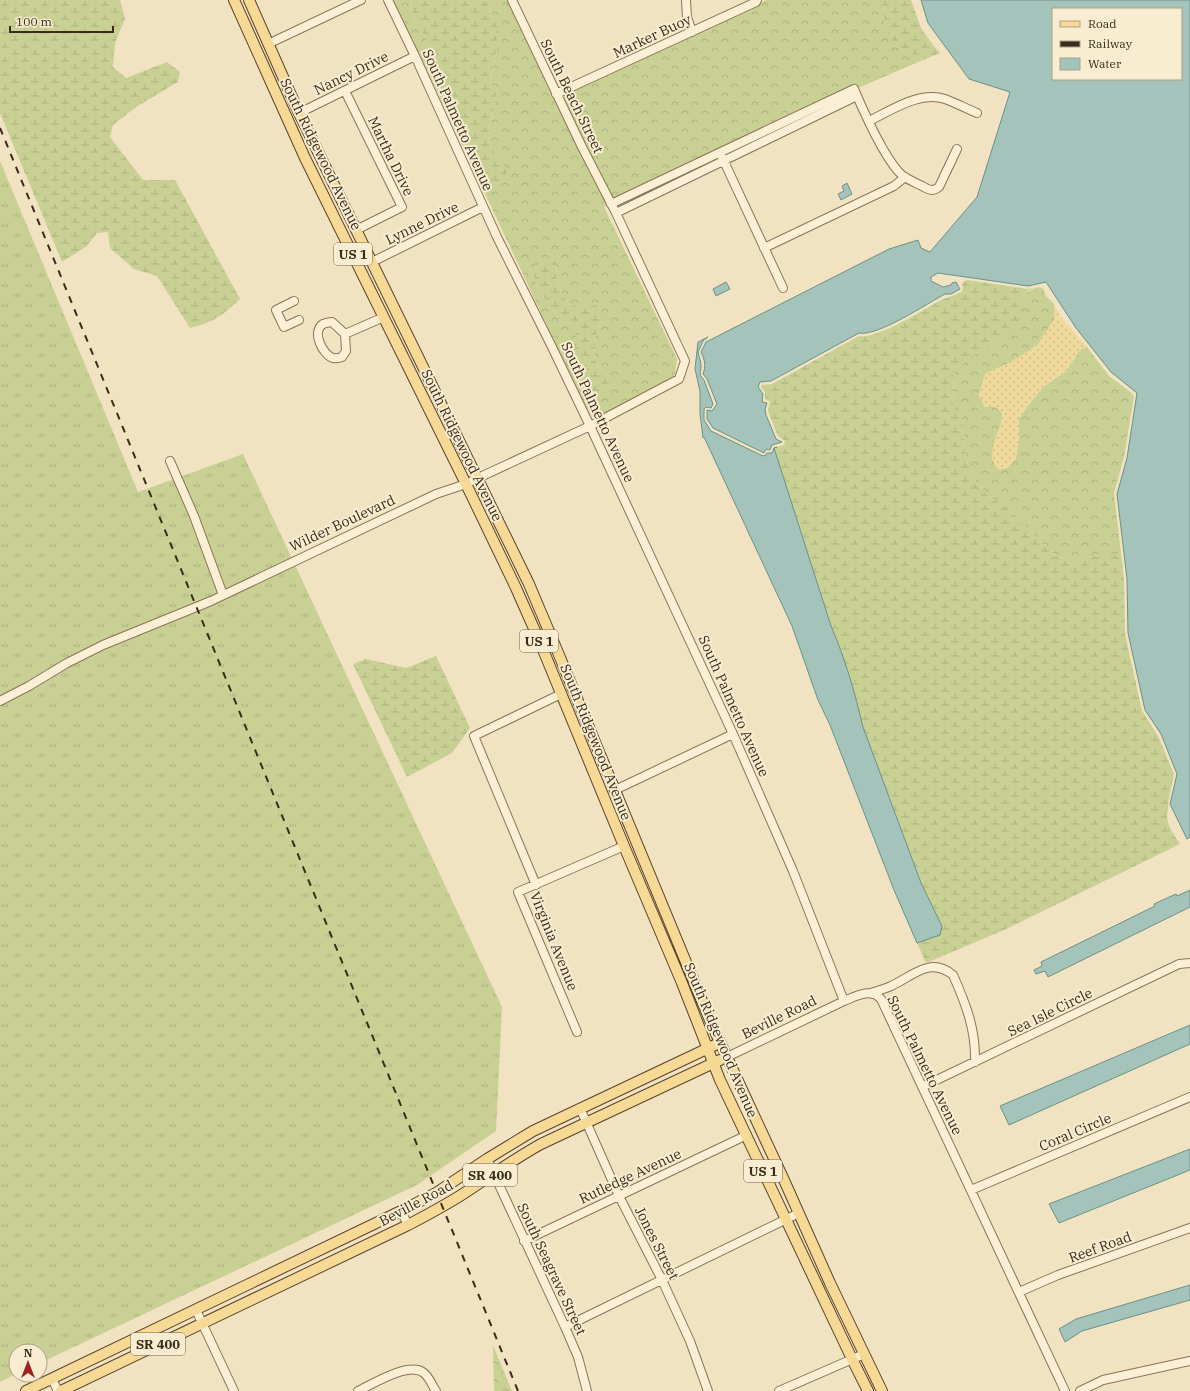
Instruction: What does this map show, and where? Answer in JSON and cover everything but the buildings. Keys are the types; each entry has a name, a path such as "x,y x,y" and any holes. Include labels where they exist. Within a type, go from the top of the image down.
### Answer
{"main road":[{"name":"South Ridgewood Avenue","path":"234,0 305,158 516,588 708,1047 720,1080 868,1391"},
{"name":"South Ridgewood Avenue","path":"249,0 299,113 529,584 720,1042 882,1391"},
{"path":"272,86 292,112 299,113"},
{"path":"287,118 294,120 310,134"},
{"path":"561,694 570,699 584,715"},
{"path":"625,850 643,873 650,875"},
{"name":"Beville Road","path":"26,1391 401,1211 436,1193 533,1131 720,1042"},
{"name":"Beville Road","path":"60,1391 408,1225 442,1207 539,1145 727,1057"}],"street":[{"path":"268,44 361,0"},
{"name":"South Palmetto Avenue","path":"388,0 483,207 590,426 733,734 792,871 844,1001 862,994 871,994 881,999 1065,1391"},
{"name":"South Beach Street","path":"512,0 556,94 616,212 685,361"},
{"path":"686,0 687,16 692,32"},
{"name":"Marker Buoy","path":"556,94 692,32 756,2 757,0"},
{"name":"Nancy Drive","path":"299,113 415,56"},
{"name":"Martha Drive","path":"345,91 402,207 356,230"},
{"path":"611,204 722,156 856,93 869,121 893,165 905,177 931,190 935,190 939,187 957,149"},
{"path":"869,121 909,102 926,96 945,99 977,113"},
{"path":"616,212 722,156"},
{"path":"722,156 783,288"},
{"path":"764,248 894,186 905,177"},
{"name":"Lynne Drive","path":"372,262 483,207"},
{"path":"294,301 276,310 284,327 299,320"},
{"path":"345,334 384,317"},
{"path":"332,322 345,334 346,351 342,357 335,359 328,356 318,340 320,327 324,323 332,322"},
{"name":"Wilder Boulevard","path":"0,701 102,645 204,604 436,494 466,484 590,426 679,379 685,361"},
{"path":"170,461 194,516 223,594"},
{"name":"Virginia Avenue","path":"561,694 474,736 536,884 518,892 577,1032"},
{"path":"615,790 733,734"},
{"path":"536,884 625,850"},
{"name":"Sea Isle Circle","path":"922,1087 1179,964 1190,963"},
{"path":"871,994 932,966 948,971 953,975 969,1015 974,1036 975,1062"},
{"name":"Beville Road","path":"727,1057 844,1001"},
{"name":"Coral Circle","path":"971,1190 1190,1097"},
{"name":"Jones Street","path":"580,1108 619,1196 662,1280 690,1341 708,1391"},
{"name":"Rutledge Avenue","path":"524,1241 747,1135"},
{"name":"South Seagrave Street","path":"487,1159 578,1357 587,1391"},
{"path":"401,1211 408,1225"},
{"path":"565,1327 799,1213"},
{"name":"Reef Road","path":"1019,1292 1058,1275 1190,1228"},
{"path":"196,1310 234,1391"},
{"path":"779,1391 864,1354"},
{"path":"1080,1391 1103,1380 1190,1361"},
{"path":"358,1391 402,1370 419,1370 425,1374 436,1391"},
{"path":"52,1379 60,1391"}],"green space":[{"path":"0,0 120,0 125,19 115,43 113,67 126,78 167,62 180,72 178,82 136,107 113,125 110,137 143,180 175,180 240,299 223,314 206,323 190,328 157,276 134,269 110,248 108,232 97,233 87,246 62,262 0,113"},
{"path":"392,0 410,0 413,18 430,45 440,65 449,105 456,121 468,139 475,160 492,183 502,184 508,177 506,169 491,148 488,136 497,89 490,84 497,48 497,26 485,0 507,0 553,98 555,99 608,205 604,207 677,359 675,375 595,419 584,404 422,60 420,59","holes":["556,262 560,290 565,300 569,305 587,308 602,320 596,333 594,359 601,370 610,377 570,358 576,336 576,329 570,324 560,321 539,290 531,270"]},
{"path":"410,0 485,0 497,26 497,48 490,83 497,89 488,136 491,148 506,168 508,177 502,184 492,183 475,160 468,139 456,121 449,105 440,65 430,45 413,18"},
{"path":"766,0 883,0 885,28 904,52 915,55 923,60 858,88 856,84 612,199 561,96 758,6"},
{"path":"883,0 911,0 921,28 940,53 923,60 915,55 904,52 893,42 885,28"},
{"path":"0,161 138,492 243,454 502,1007 496,1131 417,1185 48,1359 48,1343 8,1343 8,1378 0,1382"},
{"path":"547,259 556,262 559,285 562,294 569,305 587,308 595,305 602,310 602,320 596,333 594,359 601,370 610,377 612,389 593,394 584,391 580,384 570,358 570,342 576,336 576,329 570,324 560,321 539,290 531,270 535,263"},
{"path":"967,280 1028,289 1033,288 1027,291 1017,303 1021,323 1005,337 973,355 954,372 953,407 962,418 966,459 973,477 986,494 1011,511 1056,557 1080,559 1121,553 1124,579 1125,634 1142,711 1158,736 1174,774 1168,803 1167,820 1180,844 1004,930 926,963 917,943 942,926 921,883 863,727 857,701 841,650 831,626 774,448 784,445 785,441 778,436 769,414 768,409 770,402 765,399 765,392 761,387 762,385 772,384 859,336 867,336 888,329 939,301 962,292 962,283"},
{"path":"1039,287 1043,289 1046,296 1054,304 1054,320 1038,345 1011,362 985,374 979,395 985,407 996,407 1002,413 1001,424 993,445 1019,440 1019,418 1043,387 1066,371 1080,350 1087,347 1109,376 1134,396 1124,457 1114,493 1121,553 1119,554 1080,559 1056,557 1011,511 986,494 973,477 966,459 962,418 953,407 954,372 973,355 1005,337 1016,306 1020,300 1025,294"},
{"path":"436,656 470,728 452,753 407,777 353,664 366,659 406,668"},
{"path":"493,1345 512,1391 494,1391"}],"sand":[{"path":"1054,304 1060,316 1087,347 1080,350 1066,371 1043,387 1019,418 1019,440 1016,459 1008,468 998,470 992,459 993,445 1001,424 1002,413 996,407 985,407 979,395 985,374 1011,362 1038,345 1054,320"}],"water":[{"path":"921,0 1190,0 1190,837 1187,839 1170,804 1177,774 1161,734 1145,710 1128,633 1127,579 1117,494 1127,458 1137,393 1111,372 1076,328 1046,282 1028,286 938,273 931,277 931,281 943,287 956,282 960,289 951,294 945,294 890,325 867,333 859,333 771,381 760,382 758,387 763,394 762,402 767,403 765,409 766,415 776,439 782,442 772,445 770,450 766,449 764,453 713,428 707,419 707,410 712,411 717,404 707,379 703,374 705,363 701,352 706,342 889,249 918,240 921,248 930,252 977,197 1010,92 969,79 928,23"},
{"path":"847,183 852,194 841,200 838,194 844,191 842,186"},
{"path":"726,282 730,289 716,296 713,289"},
{"path":"708,337 703,341 698,352 701,364 700,375 704,380 713,404 711,408 706,407 704,409 704,420 711,431 763,456 767,453 772,453 774,448 831,626 841,650 857,701 863,727 921,883 942,926 940,935 917,943 894,890 830,725 818,700 792,626 704,437 703,438 700,414 700,391 695,369 698,342"},
{"path":"1190,890 1190,907 1048,977 1045,971 1036,974 1034,970 1042,966 1041,962 1155,906 1154,904 1176,894 1177,896"},
{"path":"1190,1025 1190,1044 1009,1125 1000,1106"},
{"path":"1190,1149 1190,1170 1059,1223 1049,1204"},
{"path":"1190,1285 1190,1300 1082,1331 1065,1342 1059,1329 1076,1319"}],"railway":[{"path":"0,128 518,1391"}]}
